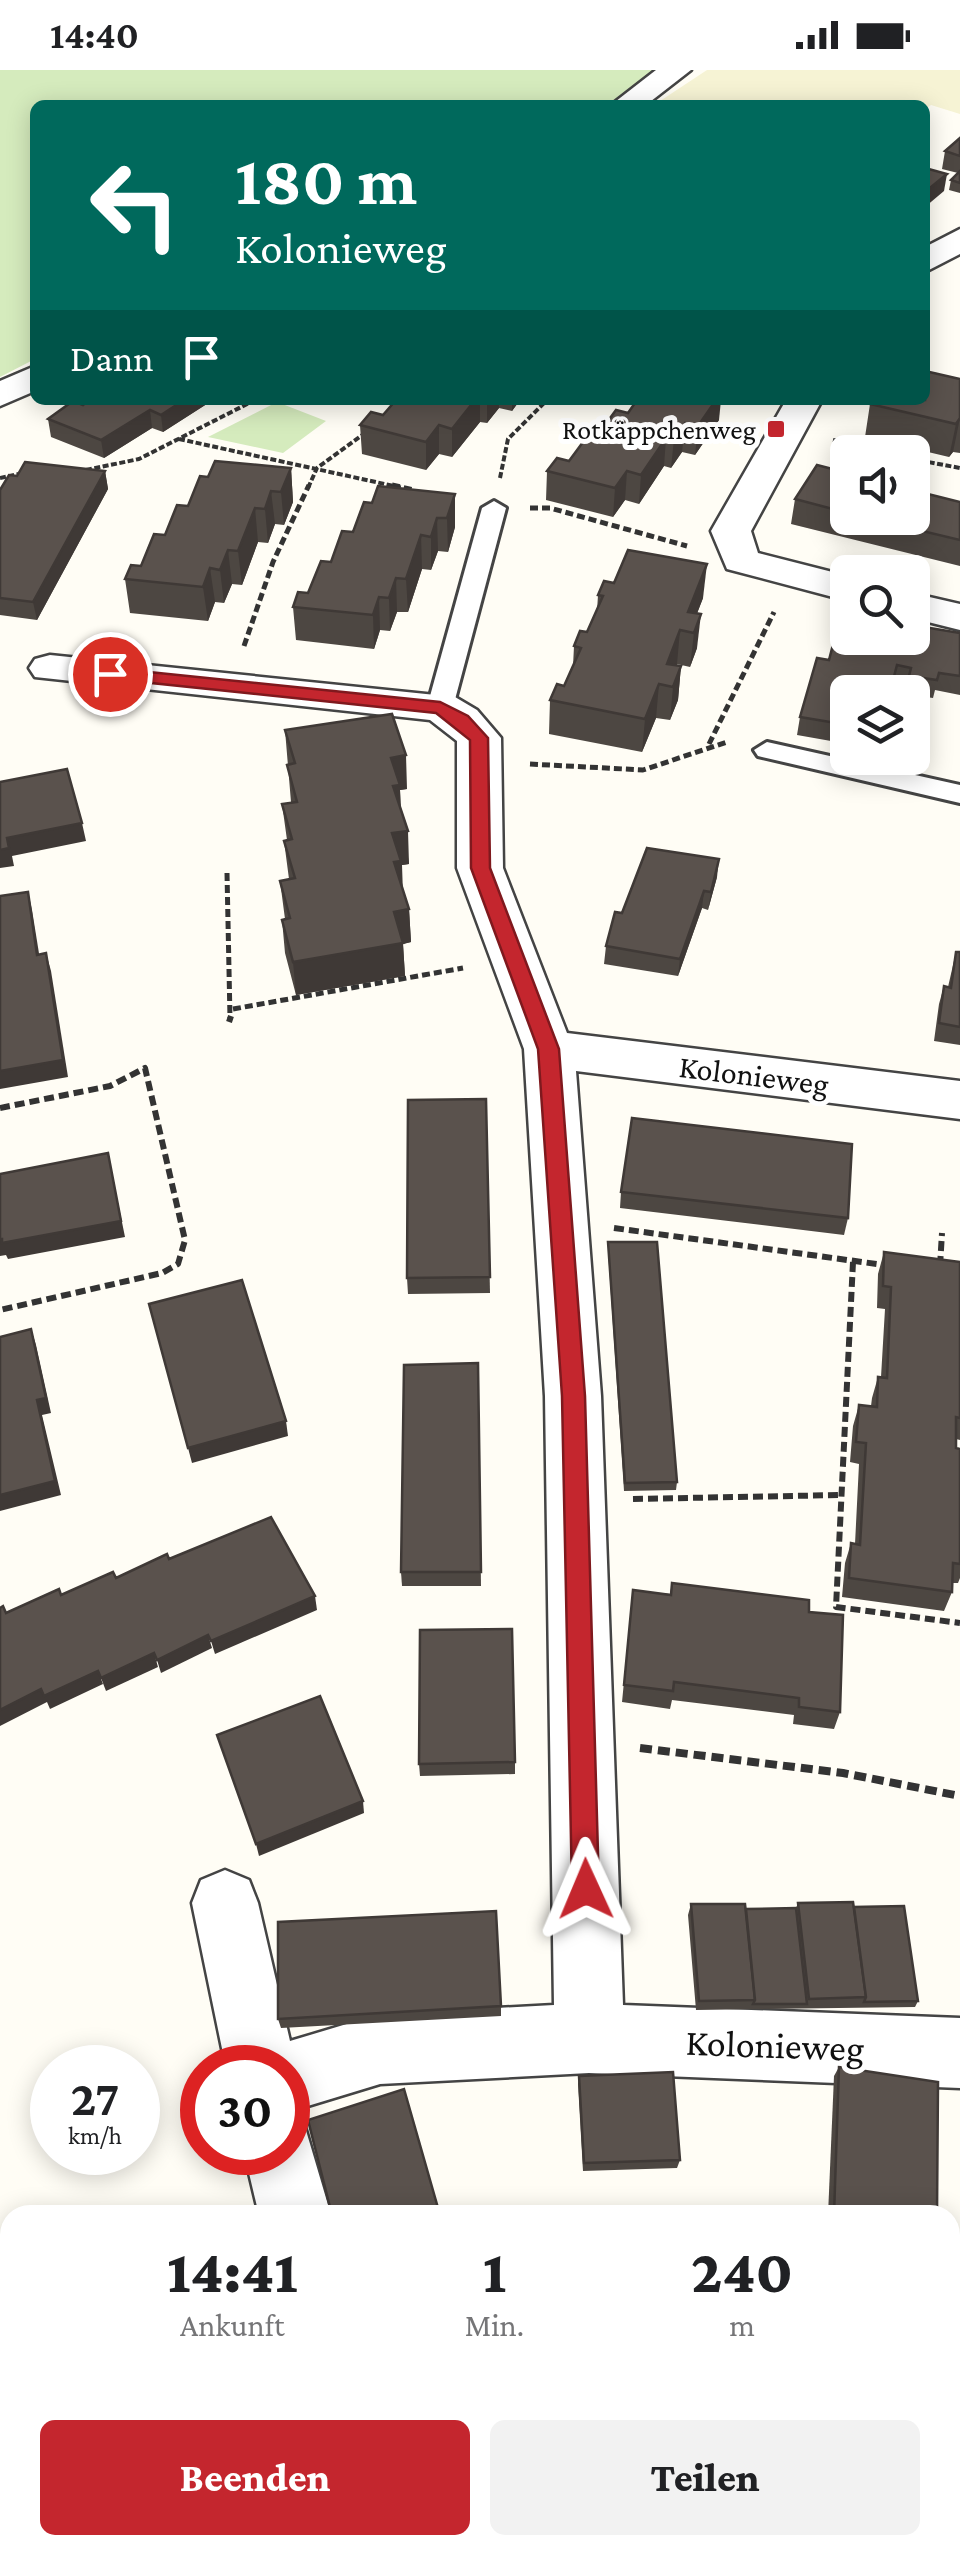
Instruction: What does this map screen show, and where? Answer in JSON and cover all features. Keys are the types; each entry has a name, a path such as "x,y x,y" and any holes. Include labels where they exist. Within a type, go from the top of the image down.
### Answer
{"street":[{"path":"633,100 676,70"},
{"path":"930,259 960,239"},
{"path":"0,395 30,380"},
{"path":"801,405 731,531 741,561 830,585"},
{"path":"930,610 960,617"},
{"path":"50,668 440,708 462,720 479,738 480,868 548,1049 576,1500 589,2038"},
{"name":"Kolonieweg","path":"548,1049 960,1100"},
{"path":"225,1903 256,2045"},
{"name":"Kolonieweg","path":"310,2070 380,2049 589,2038 960,2052"},
{"path":"285,2175 293,2205"}],"lane":[{"path":"440,708 494,508"},
{"path":"766,750 960,794"}],"path":[{"path":"72,472 139,459 245,405"},
{"path":"494,508 508,439 542,405"},
{"path":"231,686 273,562 316,468 380,422"},
{"path":"179,439 494,508 550,508 741,561"},
{"path":"930,462 960,468"},
{"path":"0,478 41,473"},
{"path":"708,745 791,576"},
{"path":"479,762 643,770 708,745 730,741 766,750"},
{"path":"227,872 233,1009 229,1022"},
{"path":"233,1009 511,959"},
{"path":"0,1108 110,1086 145,1068 185,1240 178,1264 162,1273 0,1310"},
{"path":"561,1220 888,1266"},
{"path":"940,1272 942,1233"},
{"path":"853,1262 836,1608 960,1623"},
{"path":"922,1270 950,1273"},
{"path":"576,1500 842,1496"},
{"path":"582,1740 843,1773 960,1796"}],"shaded area":[{"path":"707,70 960,70 960,114 930,106 930,100 662,100"}],"green space":[{"path":"0,70 655,70 614,100 30,100 30,362 0,377"},
{"path":"271,405 285,405 326,421 283,453 208,437"}],"building":[{"path":"960,138 960,156 945,151"},
{"path":"930,169 947,174 930,188"},
{"path":"930,372 960,379 960,418 956,424 874,405 930,405"},
{"path":"67,405 176,405 161,415 150,410 101,440 48,419"},
{"path":"392,405 471,405 452,429 439,425 426,442 360,425 371,412 383,415"},
{"path":"634,405 713,405 698,426 685,423 674,439 666,438 641,475 627,471 615,488 547,471 557,458 569,461 589,434 597,436 616,410 628,413"},
{"path":"215,461 291,468 281,492 271,491 265,509 255,508 238,551 228,550 220,570 210,568 203,587 125,579 131,565 141,566 154,534 165,535 177,505 188,506 200,476 208,477"},
{"path":"25,462 105,471 33,602 0,598 0,490 9,475 17,476"},
{"path":"817,465 830,468 830,508 795,499"},
{"path":"378,486 455,494 447,518 437,518 431,537 421,535 406,579 396,578 389,598 379,597 373,615 293,607 298,592 308,593 321,561 331,562 342,531 353,532 364,502 372,503"},
{"path":"930,494 960,502 960,540 930,533"},
{"path":"628,550 707,564 688,612 701,614 694,633 680,630 667,664 681,666 673,687 659,684 645,719 550,700 557,684 564,686 581,648 574,646 580,631 587,632 603,596 598,595 604,581 614,583"},
{"path":"930,628 960,633 960,676 939,673 937,680 930,679 930,675 909,675 911,668 897,665 894,675 830,675 830,722 800,717 817,658 829,660 830,655 930,655"},
{"path":"392,714 406,755 391,758 400,785 393,786 408,831 392,833 401,861 394,862 409,909 394,912 403,943 293,962 282,920 290,918 280,881 295,878 284,841 292,839 282,804 297,802 287,765 295,763 285,730"},
{"path":"67,769 82,823 7,838 9,848 0,850 0,782"},
{"path":"647,848 719,859 711,892 704,891 680,959 606,946 615,912 622,913"},
{"path":"28,892 37,955 46,953 63,1060 0,1071 0,896"},
{"path":"956,952 960,952 960,1027 939,1023 944,986 951,988"},
{"path":"486,1099 490,1277 407,1278 408,1100"},
{"path":"632,1118 852,1144 848,1218 621,1192"},
{"path":"108,1153 121,1221 2,1243 0,1174"},
{"path":"608,1242 657,1242 677,1482 625,1483"},
{"path":"884,1252 960,1262 960,1418 956,1417 956,1448 960,1449 960,1564 953,1563 952,1592 849,1578 851,1543 860,1545 866,1443 856,1442 859,1405 877,1407 878,1377 887,1378 891,1287 883,1286"},
{"path":"242,1280 286,1421 188,1448 149,1304"},
{"path":"31,1329 46,1398 37,1400 55,1481 0,1495 0,1337"},
{"path":"478,1363 481,1572 401,1572 404,1365"},
{"path":"271,1517 315,1596 211,1641 208,1635 157,1660 154,1653 101,1678 98,1671 44,1696 41,1689 0,1710 0,1608 3,1606 6,1613 59,1589 61,1595 113,1572 116,1578 167,1554 169,1559"},
{"path":"672,1583 809,1600 809,1612 843,1615 840,1712 799,1707 799,1698 674,1682 673,1691 624,1685 633,1590 671,1595"},
{"path":"512,1629 515,1762 419,1764 420,1630"},
{"path":"320,1696 363,1801 256,1844 217,1735"},
{"path":"853,1902 866,1997 809,1999 798,1903"},
{"path":"691,1904 745,1904 755,2000 699,2001"},
{"path":"904,1906 918,2001 864,2002 854,1907"},
{"path":"796,1908 807,2004 753,2004 746,1909"},
{"path":"496,1911 501,2006 278,2019 278,1922"},
{"path":"839,2067 938,2082 937,2205 834,2205"},
{"path":"673,2072 680,2160 584,2163 579,2076"},
{"path":"404,2089 437,2205 329,2205 310,2119"}],"place":[{"name":"Rotkäppchenweg","path":"776,429"}],"route":[{"path":"110,674 440,708 462,720 479,738 480,868 548,1049 573,1396 586,1889"}]}
